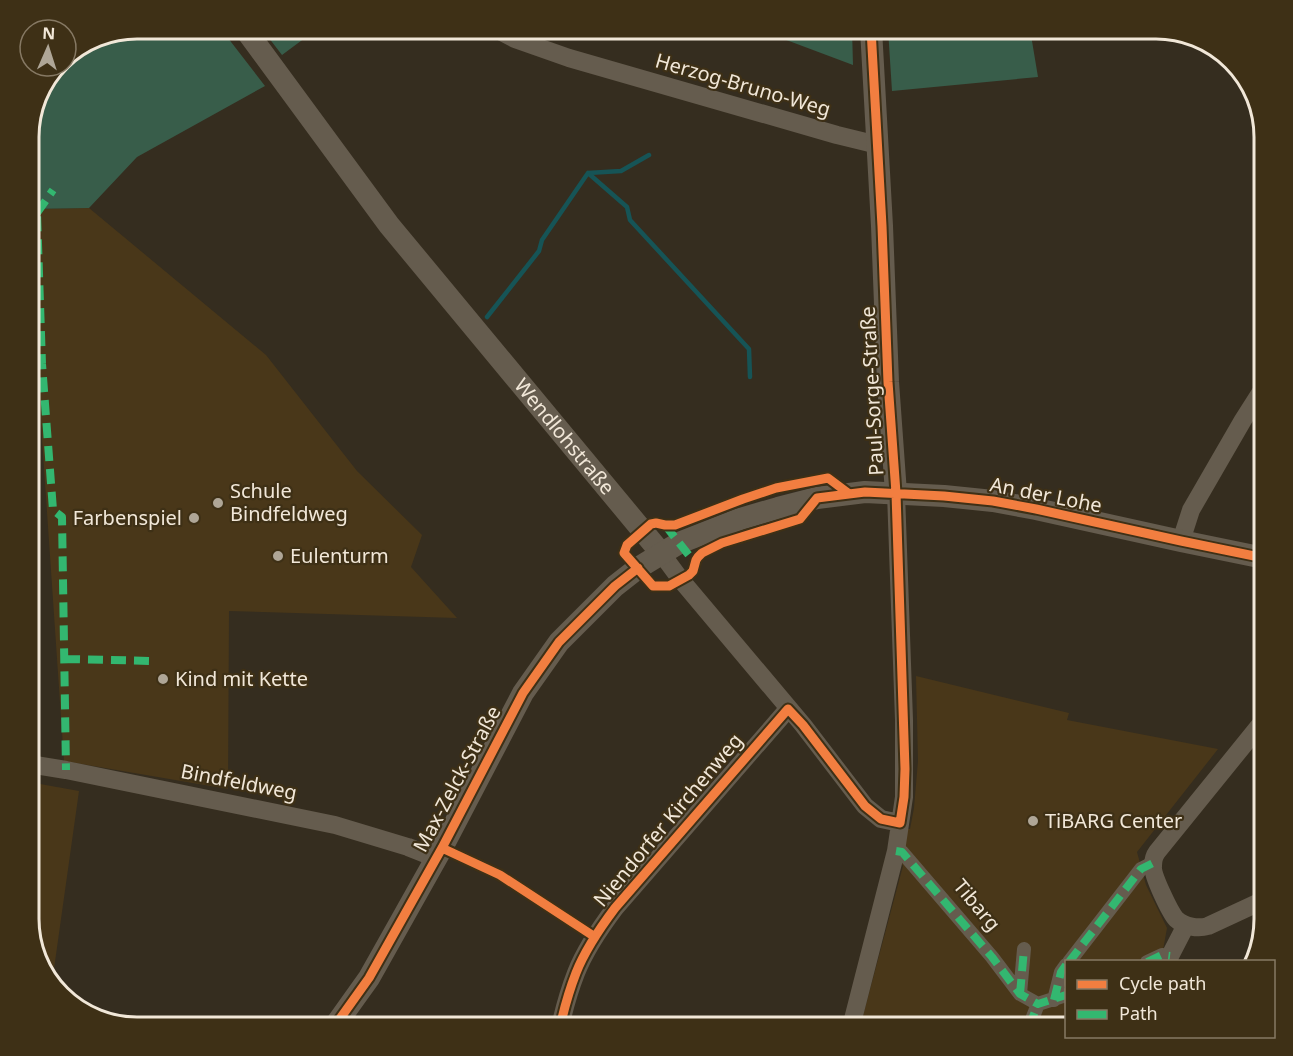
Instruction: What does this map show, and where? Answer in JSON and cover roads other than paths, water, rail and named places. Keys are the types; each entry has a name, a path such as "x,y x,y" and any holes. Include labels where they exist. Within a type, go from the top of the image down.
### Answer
{"street":[{"name":"Wendlohstraße","path":"253,39 389,225 803,725 865,806 881,819 900,823"},
{"name":"Herzog-Bruno-Weg","path":"515,39 569,58 878,145"},
{"name":"Paul-Sorge-Straße","path":"854,1017 896,851 904,796 905,770 896,493 888,382 872,39"},
{"path":"1181,542 1191,510 1254,403"},
{"name":"An der Lohe","path":"661,553 679,543 740,519 817,498 865,492 993,501 1254,556"},
{"name":"Max-Zelck-Straße","path":"342,1017 369,978 436,858 523,693 560,642 615,586 661,553"},
{"name":"Niendorfer Kirchenweg","path":"563,1017 576,972 615,908 788,709"},
{"path":"1254,732 1157,852 1152,863 1154,874 1171,911 1186,925 1199,928 1208,926 1254,905"},
{"name":"Bindfeldweg","path":"39,766 335,825 436,858"},
{"name":"Tibarg","path":"896,851 902,852 992,957 1020,994 1038,1004"},
{"path":"1070,960 1141,869 1152,863"},
{"path":"1151,960 1162,955 1170,959 1186,925"},
{"path":"1020,994 1024,949"},
{"path":"1033,1017 1038,1004 1060,998 1061,972 1065,967"}],"waterway":[{"path":"487,317 539,251 542,240 588,173 621,171 649,155"},
{"path":"588,173 627,207 630,220 749,349 750,377"}],"place":[{"name":"Schule Bindfeldweg","path":"218,503"},
{"name":"Farbenspiel","path":"194,518"},
{"name":"Eulenturm","path":"278,556"},
{"name":"Kind mit Kette","path":"163,679"},
{"name":"TiBARG Center","path":"1033,821"}]}
